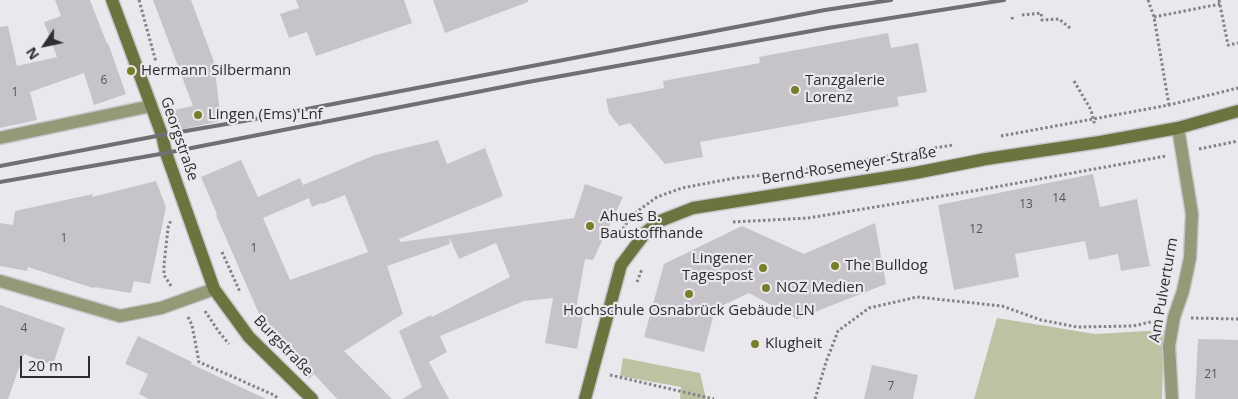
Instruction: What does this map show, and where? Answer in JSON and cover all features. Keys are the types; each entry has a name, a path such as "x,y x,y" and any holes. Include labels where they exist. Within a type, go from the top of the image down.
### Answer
{"street":[{"name":"Georgstraße","path":"112,0 162,136 166,153 214,289"},
{"path":"0,138 151,106"},
{"name":"Bernd-Rosemeyer-Straße","path":"585,399 621,265 646,232 660,221 693,208 1100,142 1178,128 1238,111"},
{"name":"Am Pulverturm","path":"1172,399 1169,346 1174,317 1183,291 1190,258 1192,214 1178,128"},
{"path":"0,281 120,316 161,308 214,289"},
{"name":"Burgstraße","path":"214,289 249,337 312,399"}],"path":[{"path":"139,0 158,66"},
{"path":"1148,0 1154,17 1169,105"},
{"path":"1154,17 1219,2 1228,45 1238,43"},
{"path":"1022,15 1041,13 1042,20 1059,19 1070,28"},
{"path":"1012,17 1013,22"},
{"path":"1074,82 1091,110 1092,118 1169,105 1238,88"},
{"path":"725,222 808,218 1026,182 1238,141"},
{"path":"220,246 243,297"},
{"path":"634,288 645,263"},
{"path":"815,399 838,331 869,308 918,297 1002,306 1041,320 1077,327 1133,326 1174,317 1238,319"},
{"path":"606,382 609,368"},
{"path":"608,374 714,399"}],"green space":[{"path":"997,318 1095,334 1164,330 1162,399 974,399"},
{"path":"623,358 700,373 706,399 680,399 681,387 620,376"}],"building":[{"path":"55,0 90,0 126,94 94,105 84,73 30,92 37,120 0,128 0,27 8,26 17,66 57,57 44,22 61,16"},
{"path":"153,0 191,0 217,70 215,71 221,121 179,130 174,110 193,106"},
{"path":"296,0 404,0 412,23 316,56 307,32 289,38 280,14 299,8"},
{"path":"433,0 528,0 528,2 445,33"},
{"name":"Tanzgalerie Lorenz","path":"888,33 891,48 918,43 927,92 897,97 899,106 700,142 703,157 665,164 630,123 619,126 609,113 606,99 664,88 663,81 760,63 759,57"},
{"path":"438,140 447,164 485,148 503,196 399,239 400,242 574,218 585,184 623,197 593,260 585,259 576,309 584,311 577,349 545,343 553,298 524,301 440,336 447,352 429,362 449,399 402,399 422,387 399,331 431,315 432,317 510,277 496,243 459,259 449,237 450,244 387,266 403,314 344,351 392,399 337,399 314,374 309,379 266,330 201,177 241,160 258,197 300,178 303,185 375,155","holes":["345,195 368,252 290,280 263,218 309,198 312,207"]},
{"path":"1093,174 1100,207 1137,199 1150,266 1121,271 1118,254 1089,260 1085,241 1015,254 1019,277 954,290 938,205"},
{"path":"156,181 166,207 150,284 134,281 131,293 93,288 28,267 27,271 0,266 0,223 13,225 15,211 93,194 92,197"},
{"name":"NOZ Medien","path":"875,223 886,284 797,319 749,293 715,309 704,352 644,337 664,264 742,226 804,254"},
{"path":"0,305 65,328 53,365 24,354 8,399 0,399"},
{"path":"138,336 192,362 191,364 266,399 149,399 139,394 148,374 125,364"},
{"path":"1198,339 1238,340 1238,399 1195,399"},
{"path":"872,365 918,375 913,399 864,399"}],"railway":[{"path":"0,166 825,10 891,0"},
{"path":"0,182 166,153 528,82 828,28 1004,0"}],"place":[{"name":"Hermann Silbermann","path":"131,71"},
{"name":"Tanzgalerie Lorenz","path":"795,90"},
{"name":"Lingen (Ems) Lnf","path":"198,115"},
{"name":"Ahues B. Baustoffhande","path":"590,226"},
{"name":"The Bulldog","path":"835,266"},
{"name":"Lingener Tagespost","path":"763,268"},
{"name":"NOZ Medien","path":"766,288"},
{"name":"Hochschule Osnabrück Gebäude LN","path":"689,294"},
{"name":"Klugheit","path":"755,344"}]}
